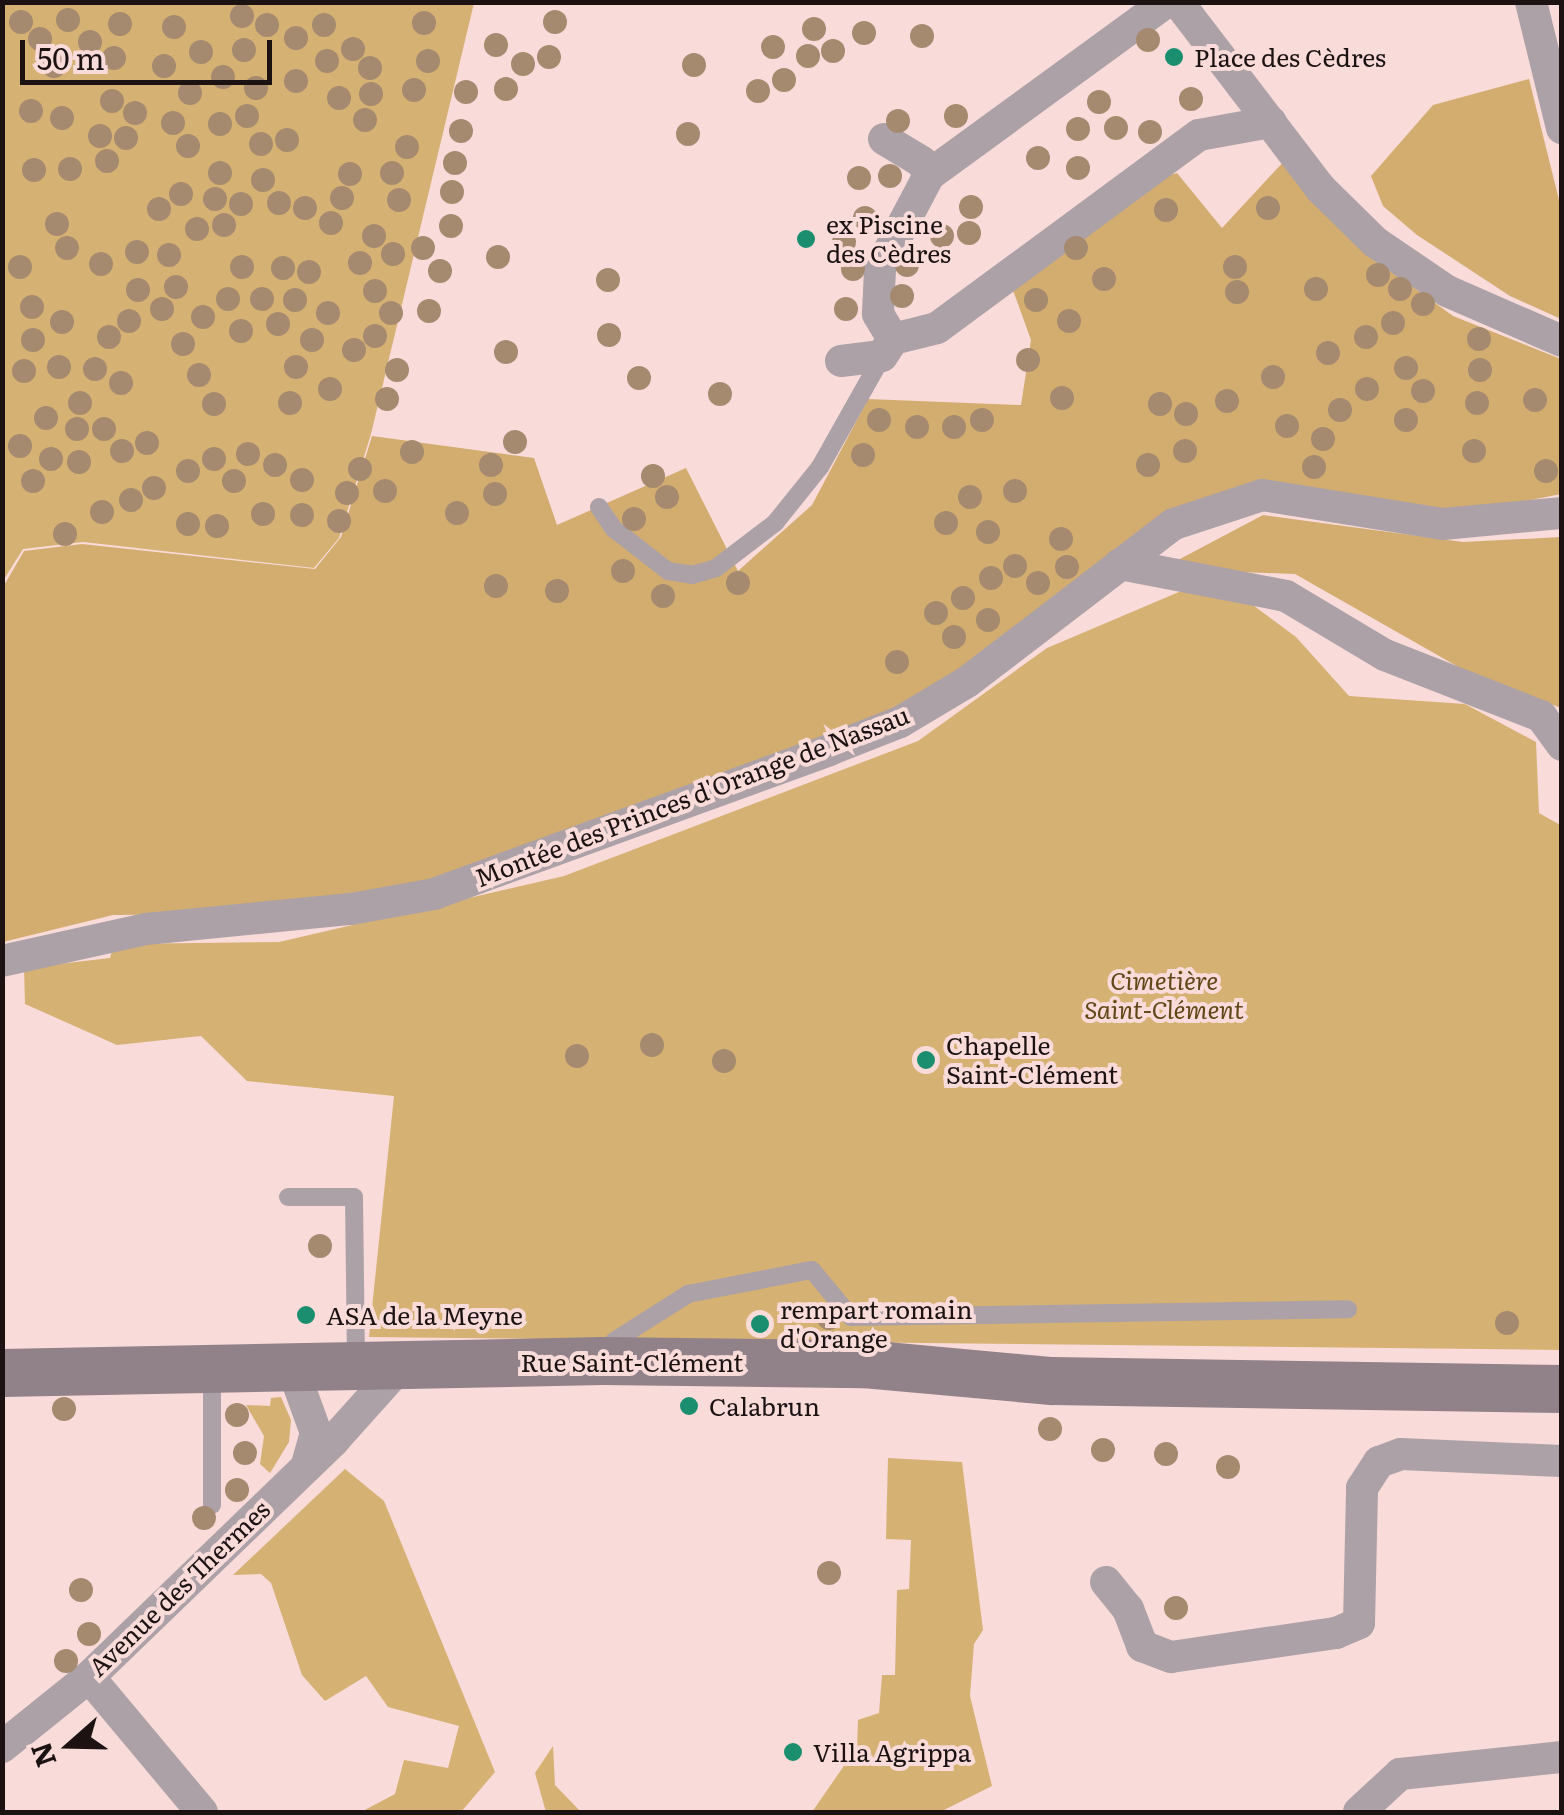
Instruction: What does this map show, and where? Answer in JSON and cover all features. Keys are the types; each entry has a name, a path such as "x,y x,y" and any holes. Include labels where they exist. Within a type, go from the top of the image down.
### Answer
{"main road":[{"name":"Rue Saint-Clément","path":"2,1372 212,1372 356,1362 864,1364 1052,1382 1562,1388"}],"street":[{"path":"888,348 878,314 880,268 930,175 1166,2"},
{"path":"1178,2 1320,188 1374,242 1447,292 1562,342"},
{"path":"1531,2 1562,128"},
{"path":"841,361 937,328 1199,135 1271,122"},
{"path":"884,139 922,162 930,175"},
{"name":"Montée des Princes d'Orange de Nassau","path":"2,961 146,929 352,909 434,894 900,722 967,682 1174,524 1262,495 1443,524 1562,514"},
{"path":"1120,564 1286,596 1385,655 1541,716 1562,744"},
{"name":"Avenue des Thermes","path":"2,1746 89,1677 307,1464 403,1363"},
{"path":"292,1367 316,1434 307,1464"},
{"path":"1106,1582 1128,1609 1142,1646 1171,1657 1336,1633 1359,1623 1362,1488 1379,1462 1401,1454 1562,1461"},
{"path":"89,1677 202,1812"},
{"path":"1359,1812 1400,1774 1562,1757"}],"lane":[{"path":"599,507 614,529 668,571 692,575 716,568 775,524 798,495 888,348"},
{"path":"288,1197 354,1197 356,1362"},
{"path":"614,1341 688,1294 812,1270 850,1318 1348,1309"},
{"path":"212,1372 212,1505"}],"green space":[{"path":"3,2 474,3 371,434 339,538 314,568 83,542 23,549 3,581"},
{"name":"Cimetière Saint-Clément","path":"1186,589 1238,594 1296,637 1349,696 1465,704 1536,742 1539,813 1562,826 1561,1350 369,1337 394,1096 247,1081 201,1036 117,1045 25,1004 24,968 110,958 114,944 279,942 564,876 918,741 1047,648"},
{"path":"281,1397 291,1420 289,1442 270,1473 260,1464 264,1436 246,1405 270,1406 271,1398"},
{"path":"888,1458 962,1462 983,1630 974,1644 970,1696 992,1786 940,1812 812,1812 857,1747 858,1720 879,1713 882,1675 895,1675 897,1590 909,1589 911,1540 886,1539"},
{"path":"345,1469 384,1501 495,1772 461,1812 361,1812 395,1794 404,1760 448,1768 459,1726 388,1707 366,1676 325,1701 302,1675 271,1583 261,1574 233,1575"},
{"path":"553,1746 555,1785 581,1812 546,1812 535,1773"}],"shaded area":[{"path":"1529,79 1561,208 1561,319 1510,296 1417,235 1383,206 1371,176 1433,105"},
{"path":"1285,160 1380,263 1453,316 1561,359 1561,494 1444,518 1262,488 961,675 824,741 428,884 234,914 113,915 3,942 3,587 24,551 82,544 315,569 341,537 372,436 534,458 557,525 686,468 738,571 812,505 868,399 1021,405 1031,340 1010,282 1141,183 1177,173 1222,228"},
{"path":"1263,515 1463,542 1561,537 1561,708 1462,669 1295,574 1161,569"}],"place":[{"name":"Place des Cèdres","path":"1174,57"},
{"name":"ex Piscine des Cèdres","path":"806,239"},
{"name":"Chapelle Saint-Clément","path":"926,1060"},
{"name":"ASA de la Meyne","path":"306,1315"},
{"name":"rempart romain d'Orange","path":"760,1324"},
{"name":"Calabrun","path":"689,1406"},
{"name":"Villa Agrippa","path":"793,1752"}]}
